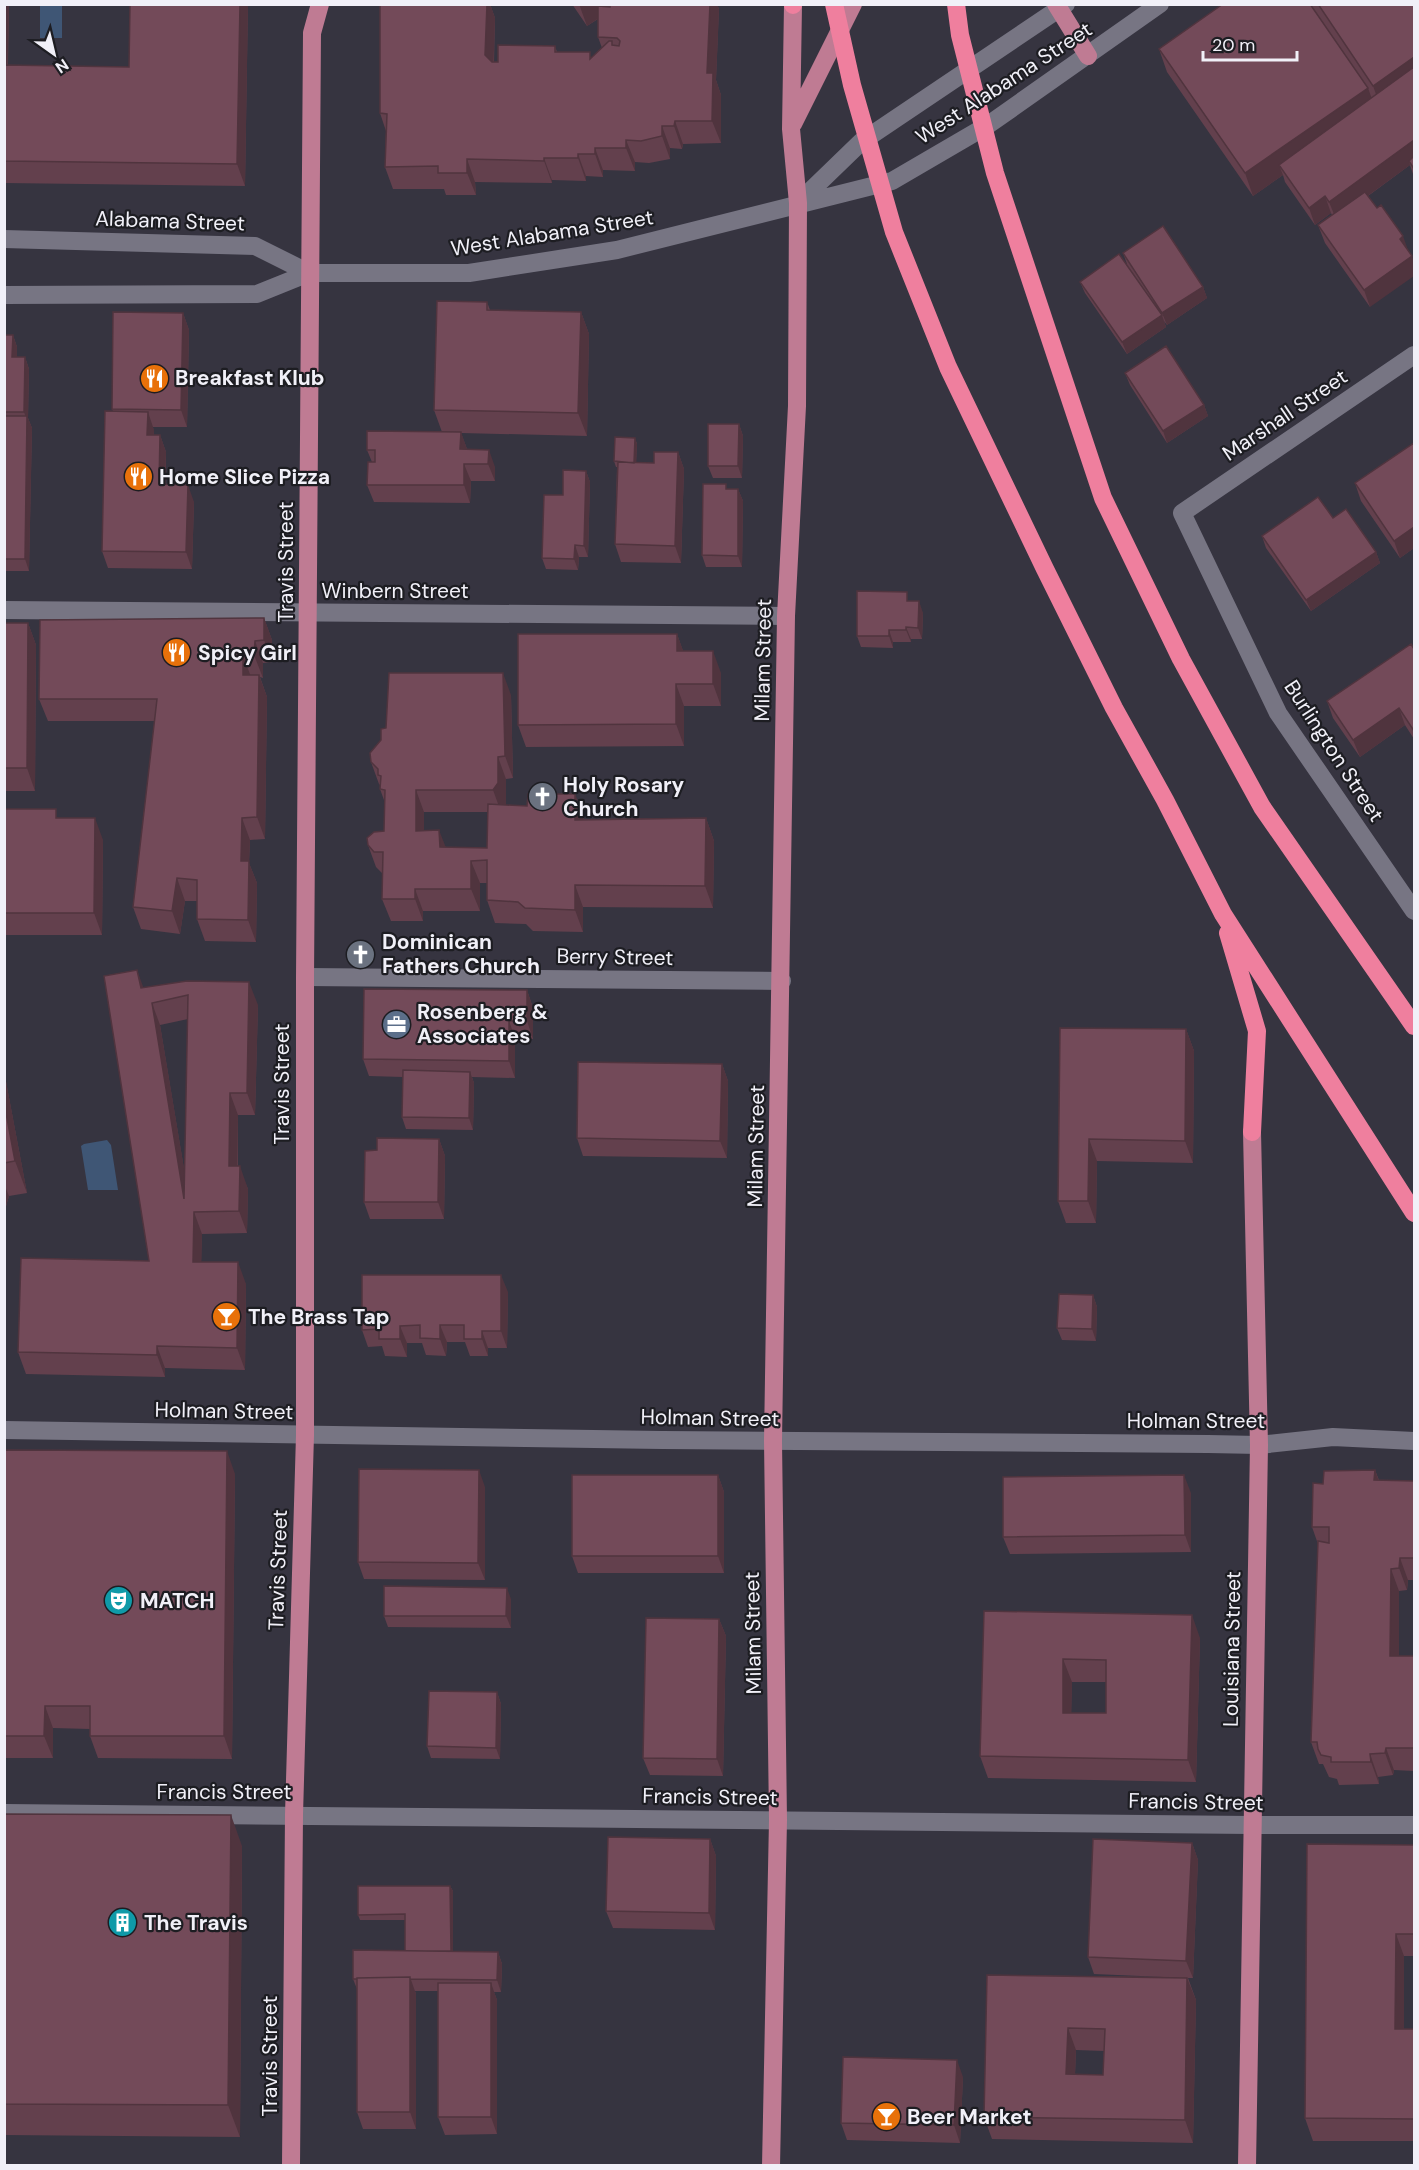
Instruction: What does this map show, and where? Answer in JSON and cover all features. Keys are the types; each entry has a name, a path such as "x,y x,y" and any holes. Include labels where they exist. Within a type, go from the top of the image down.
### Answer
{"highway":[{"path":"834,4 852,85 894,232 948,368 1114,708 1165,800 1223,914 1414,1213"},
{"path":"956,4 960,35 995,173 1103,498 1181,659 1262,807 1414,1026"},
{"path":"1223,914 1257,1031 1252,1132"}],"main road":[{"name":"Travis Street","path":"291,2166 294,1815 304,1435 312,33 320,4"},
{"path":"791,129 853,4"},
{"name":"Milam Street","path":"771,2166 778,1820 773,1441 786,616 797,406 798,203 791,129 793,5"},
{"path":"1060,6 1089,56"},
{"name":"Louisiana Street","path":"1247,2166 1259,1445 1252,1132"}],"street":[{"path":"312,33 327,4"},
{"name":"West Alabama Street","path":"309,273 469,273 617,250 892,181 988,125 1160,4"},
{"name":"West Alabama Street","path":"798,203 861,142 1060,6"},
{"name":"Alabama Street","path":"4,239 255,246 309,273"},
{"path":"4,295 257,294 309,273"},
{"name":"Marshall Street","path":"1182,513 1414,355"},
{"name":"Burlington Street","path":"1182,513 1278,713 1414,911"},
{"name":"Winbern Street","path":"4,610 786,616"},
{"name":"Berry Street","path":"305,977 782,981"},
{"name":"Holman Street","path":"4,1430 773,1441 1259,1445 1333,1437 1414,1441"},
{"name":"Francis Street","path":"4,1813 1414,1825"}],"water":[{"path":"40,5 62,5 62,38 40,38"},
{"path":"107,1140 111,1145 118,1190 88,1190 81,1146"}],"building":[{"path":"130,4 240,4 237,164 4,161 4,65 129,67"},
{"path":"380,4 487,4 485,55 492,62 498,62 498,45 555,46 555,52 590,52 590,59 609,41 612,41 612,45 619,46 620,41 617,38 598,37 598,6 710,4 707,73 713,73 712,121 675,121 674,126 662,126 662,136 641,141 626,140 626,148 595,148 595,154 578,154 578,158 544,158 544,161 467,159 467,173 438,173 438,166 385,167 387,114 380,113"},
{"path":"1223,4 1310,4 1368,88 1245,173 1159,49"},
{"path":"1318,4 1414,4 1414,57 1373,86"},
{"path":"1414,67 1414,140 1329,202 1325,196 1309,208 1279,165"},
{"path":"1414,156 1414,169 1409,161"},
{"path":"1365,192 1377,208 1381,205 1403,236 1400,239 1412,256 1364,290 1318,225"},
{"path":"1163,226 1203,287 1162,313 1123,253"},
{"path":"1119,254 1162,315 1122,342 1080,282"},
{"path":"437,301 487,302 487,310 581,312 578,413 434,410"},
{"name":"Breakfast Klub","path":"113,312 183,313 181,410 112,409"},
{"path":"4,335 13,335 12,357 25,357 24,412 4,412"},
{"path":"1166,346 1204,405 1163,431 1125,373"},
{"name":"Home Slice Pizza","path":"105,411 148,412 147,435 160,435 159,484 188,485 186,552 102,551"},
{"path":"4,416 27,416 25,559 4,559"},
{"path":"708,424 739,424 738,466 708,466"},
{"path":"367,431 461,432 460,449 489,450 488,464 464,464 464,485 367,485 368,462 375,462 375,450 367,450"},
{"path":"615,437 635,438 634,463 614,461"},
{"path":"1414,443 1414,527 1394,541 1355,483"},
{"path":"654,452 678,452 675,546 615,544 618,462 654,463"},
{"path":"563,470 586,471 584,546 575,545 574,559 542,558 544,495 563,495"},
{"path":"703,484 726,484 726,489 738,489 738,556 702,555"},
{"path":"1318,497 1333,518 1346,509 1376,552 1306,600 1262,536"},
{"path":"857,591 907,592 907,601 919,601 918,628 906,627 906,630 889,630 889,636 857,636"},
{"path":"264,618 264,640 255,641 254,655 243,655 243,675 259,675 257,817 242,818 241,861 249,861 248,920 197,919 197,880 177,878 172,911 133,907 157,699 39,699 40,620"},
{"path":"4,623 28,623 27,768 4,768"},
{"path":"518,634 677,634 677,651 713,651 713,684 676,684 676,724 518,725"},
{"path":"1411,644 1414,649 1414,731 1399,708 1353,740 1327,701"},
{"path":"389,673 503,673 505,756 498,757 498,783 493,790 416,790 416,831 439,830 440,847 487,848 488,804 527,806 528,794 575,794 575,820 706,818 705,886 575,885 575,910 525,908 518,902 487,900 487,860 471,861 471,889 415,889 415,899 382,899 383,852 374,852 368,845 367,838 374,832 384,831 385,790 380,789 381,776 378,775 378,769 371,762 370,753 381,740 381,729 386,728"},
{"path":"4,809 56,809 56,818 95,818 94,913 4,913"},
{"path":"137,970 141,988 187,981 249,982 247,1093 230,1093 229,1166 240,1166 239,1211 194,1212 193,1262 238,1262 237,1348 157,1346 157,1355 18,1352 21,1258 149,1261 104,976","holes":["188,995 184,1199 152,1003"]},
{"path":"364,989 527,990 527,1021 509,1021 509,1061 363,1059"},
{"path":"1060,1028 1186,1029 1185,1141 1089,1139 1088,1201 1058,1201"},
{"path":"578,1062 722,1064 720,1141 577,1138"},
{"path":"403,1070 470,1072 469,1118 402,1117"},
{"path":"4,1102 15,1161 4,1163"},
{"path":"377,1138 439,1139 438,1202 364,1202 365,1151 377,1150"},
{"path":"362,1275 501,1275 501,1331 482,1331 482,1339 464,1339 464,1325 440,1325 440,1339 420,1338 420,1325 400,1326 400,1339 379,1339 379,1329 362,1330"},
{"path":"1059,1294 1093,1295 1092,1329 1057,1328"},
{"name":"MATCH","path":"4,1450 227,1451 224,1736 90,1736 90,1706 45,1706 44,1736 4,1736"},
{"path":"359,1469 479,1470 478,1563 358,1562"},
{"path":"1375,1470 1374,1480 1414,1481 1414,1558 1400,1558 1399,1568 1391,1569 1390,1656 1414,1656 1414,1748 1386,1748 1385,1753 1370,1754 1371,1762 1331,1762 1331,1757 1321,1755 1317,1742 1311,1742 1318,1541 1329,1543 1329,1527 1312,1527 1313,1483 1323,1484 1324,1471"},
{"path":"572,1475 718,1475 718,1556 572,1556"},
{"path":"1184,1475 1185,1535 1003,1537 1003,1477"},
{"path":"384,1586 507,1588 506,1616 384,1616"},
{"path":"984,1611 1192,1615 1188,1760 980,1756","holes":["1063,1659 1106,1660 1106,1713 1063,1713"]},
{"path":"646,1618 719,1619 717,1759 643,1758"},
{"path":"429,1691 497,1692 496,1748 427,1746"},
{"name":"The Travis","path":"4,1814 231,1815 228,2105 4,2104"},
{"path":"608,1837 710,1839 709,1913 606,1911"},
{"path":"1093,1839 1192,1843 1186,1961 1088,1957"},
{"path":"1307,1844 1414,1845 1414,1934 1396,1934 1395,2029 1414,2029 1414,2119 1305,2118"},
{"path":"358,1886 450,1886 451,1951 405,1951 405,1914 358,1915"},
{"path":"353,1950 498,1952 497,1980 410,1979 410,1977 353,1979"},
{"path":"987,1975 1187,1978 1185,2120 984,2117","holes":["1068,2028 1105,2029 1103,2075 1066,2074"]},
{"path":"410,1977 410,2112 357,2112 357,1978"},
{"path":"438,1983 491,1983 491,2117 438,2117"},
{"path":"843,2057 957,2060 954,2125 841,2123"}],"place":[{"name":"Breakfast Klub","path":"154,378"},
{"name":"Home Slice Pizza","path":"138,477"},
{"name":"Spicy Girl","path":"177,653"},
{"name":"Holy Rosary Church","path":"542,797"},
{"name":"Dominican Fathers Church","path":"361,954"},
{"name":"Rosenberg & Associates","path":"396,1024"},
{"name":"The Brass Tap","path":"227,1317"},
{"name":"MATCH","path":"119,1601"},
{"name":"The Travis","path":"123,1923"},
{"name":"Beer Market","path":"886,2117"}]}
